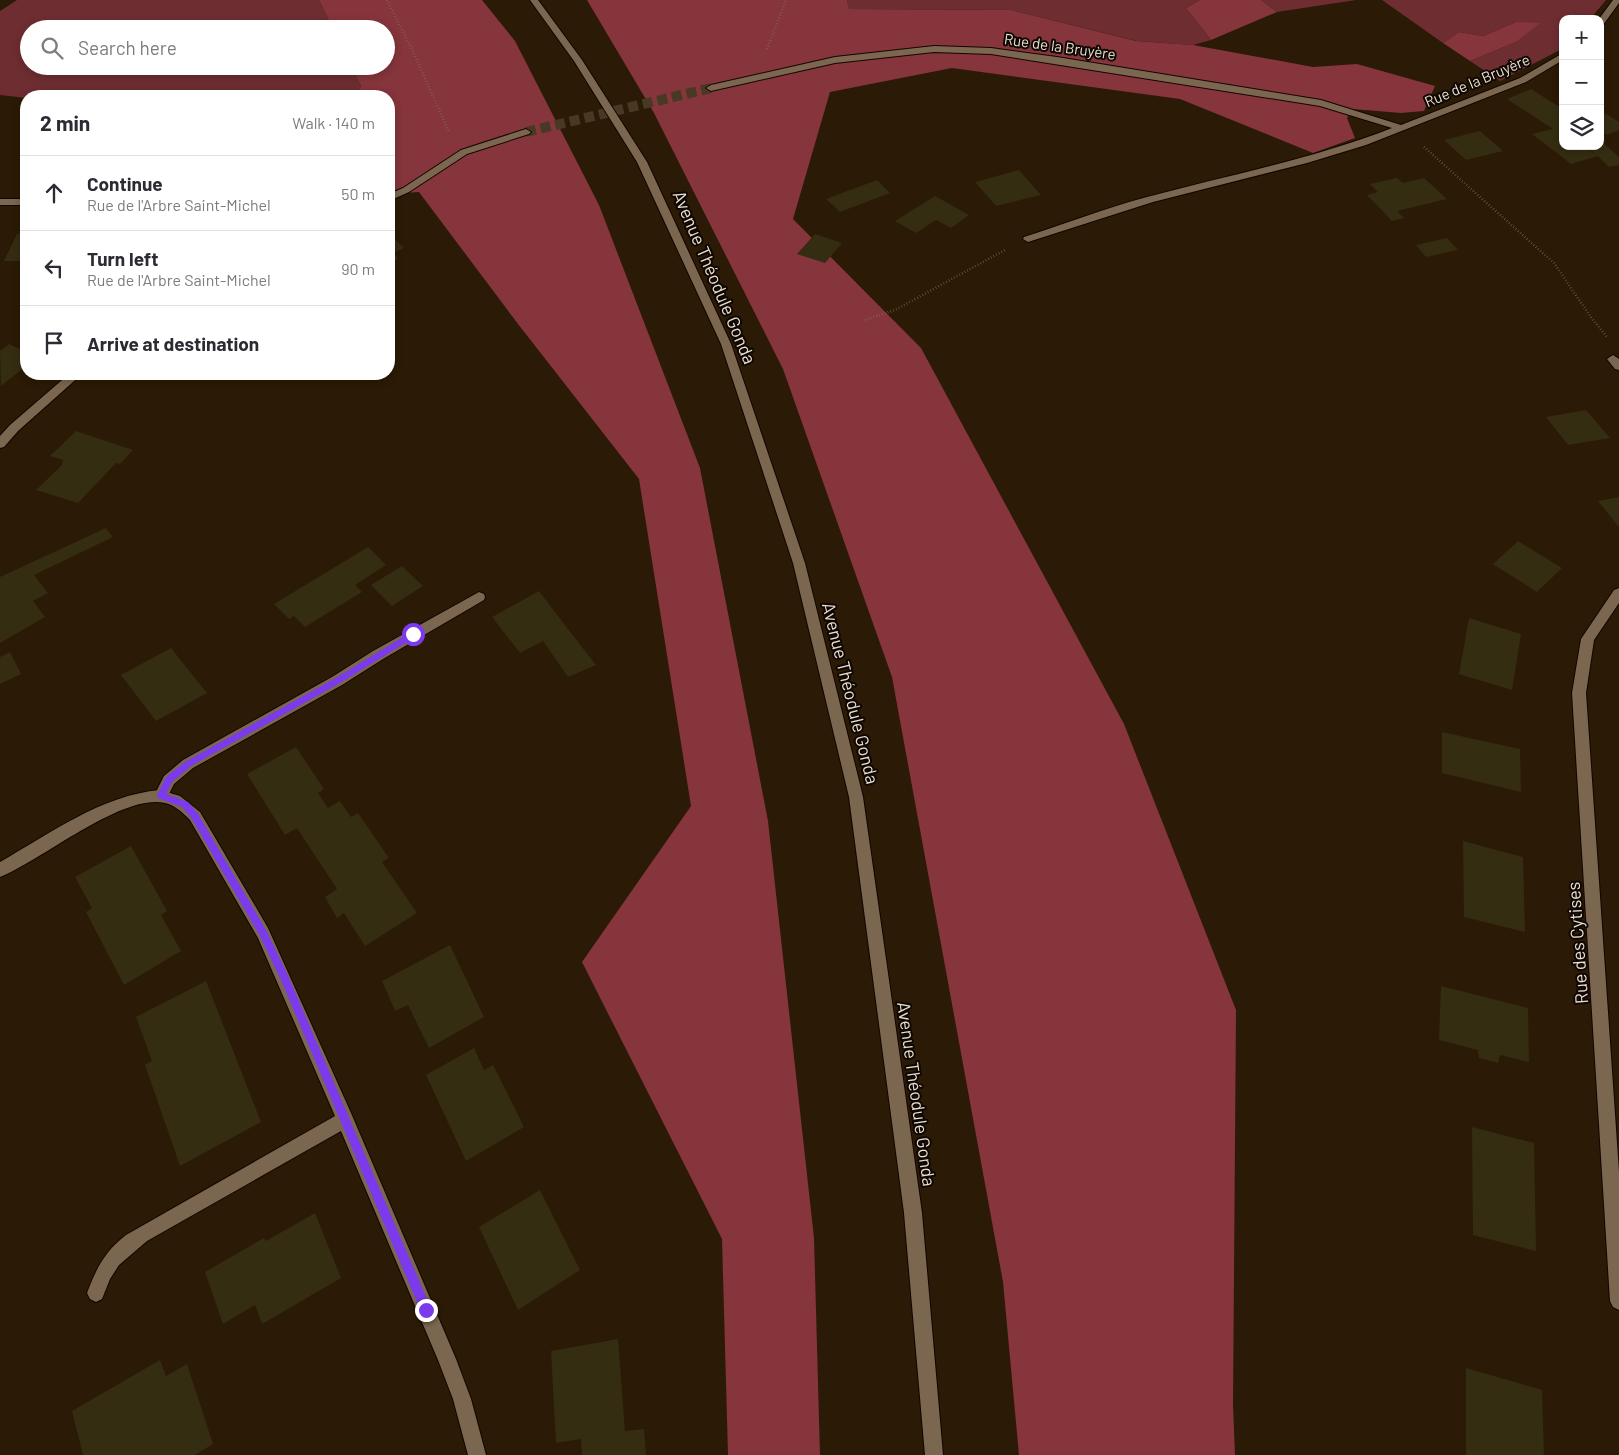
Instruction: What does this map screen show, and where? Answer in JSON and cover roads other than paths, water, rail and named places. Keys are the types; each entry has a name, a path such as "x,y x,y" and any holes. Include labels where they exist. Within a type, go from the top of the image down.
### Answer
{"street":[{"name":"Avenue Théodule Gonda","path":"534,0 578,60 642,162 726,344 799,563 856,797 913,1213 934,1455"},
{"path":"1604,18 1617,0"},
{"name":"Rue de la Bruyère","path":"711,88 835,60 934,49 991,51 1058,60 1321,103 1401,128"},
{"name":"Rue de la Bruyère","path":"1028,239 1149,200 1304,161 1363,143 1523,80 1559,58"},
{"path":"395,195 464,152 526,132"},
{"path":"0,202 20,202"},
{"path":"0,444 14,428 69,380"},
{"name":"Rue des Cytises","path":"1619,593 1588,639 1579,693 1619,1301"},
{"path":"161,796 169,780 188,764 337,681 378,655 479,597"},
{"path":"0,870 115,807 144,797 161,796 185,805 195,816 263,933 284,978 447,1359 462,1399 477,1455"},
{"path":"96,1293 102,1274 115,1254 141,1235 345,1119"}],"tunnel":[{"path":"526,132 711,88"}]}
